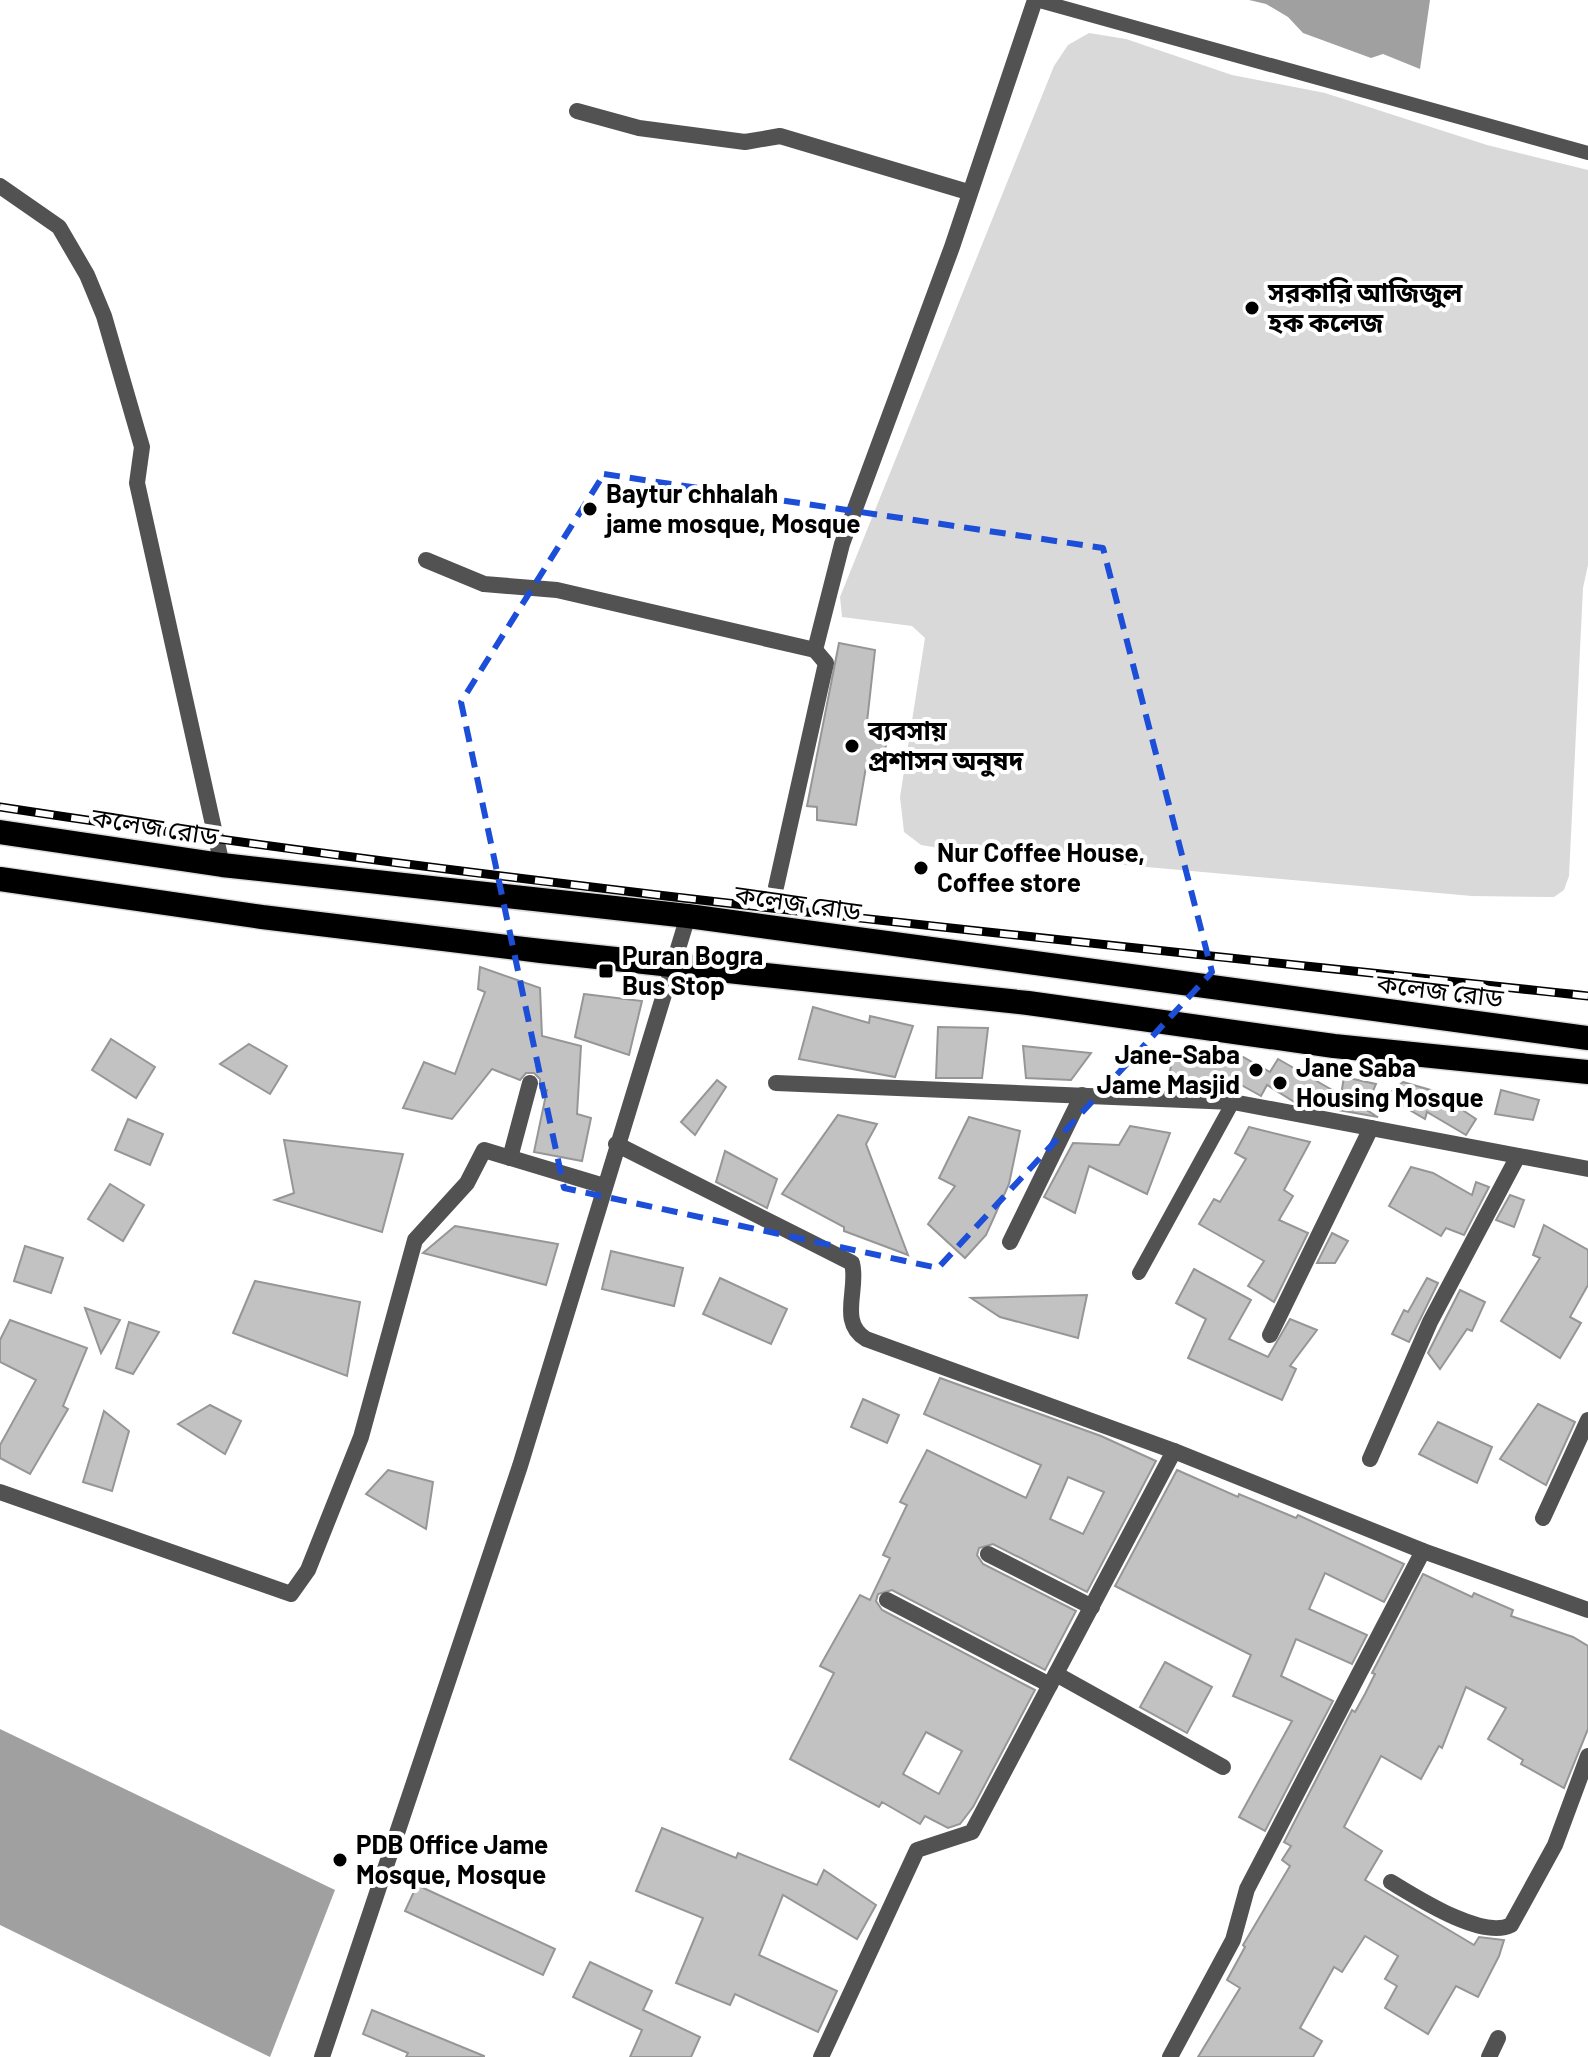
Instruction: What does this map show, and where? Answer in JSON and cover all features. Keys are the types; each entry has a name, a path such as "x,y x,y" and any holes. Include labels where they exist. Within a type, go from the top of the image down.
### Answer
{"highway":[{"name":"কলেজ রোড","path":"0,832 222,865 688,916 1588,1038"},
{"path":"0,879 277,919 541,951 1028,1003 1334,1046 1588,1072"}],"street":[{"path":"815,650 842,544 902,388 1035,0"},
{"path":"577,111 639,128 745,142 780,136 968,192"},
{"path":"0,186 59,227 87,275 104,316 142,447 137,483 222,865"},
{"path":"426,560 484,584 557,590 815,650 826,663 776,887"},
{"path":"322,2057 520,1466 688,916"},
{"path":"510,1158 530,1083"},
{"path":"776,1083 1233,1102 1588,1169"},
{"path":"1010,1242 1082,1095"},
{"path":"1270,1335 1371,1128"},
{"path":"616,1144 852,1263 850,1322 866,1339 1174,1451 1423,1551 1588,1610"},
{"path":"0,1492 291,1594 314,1557 361,1437 415,1240 467,1183 484,1150 604,1186"},
{"path":"1370,1459 1430,1322 1518,1156"},
{"path":"1543,1518 1588,1420"},
{"path":"821,2057 917,1850 972,1832 1174,1451"},
{"path":"1170,2057 1233,1940 1247,1889 1423,1551"},
{"path":"988,1554 1092,1607"},
{"path":"887,1600 1223,1767"},
{"path":"1391,1882 1433,1908 1493,1928 1511,1925 1555,1845 1588,1756"},
{"path":"1489,2057 1498,2038"}],"lane":[{"path":"1035,0 1588,153"},
{"path":"1139,1273 1233,1102"}],"highlighted area":[{"path":"604,474 1103,548 1212,972 938,1268 564,1188 461,702"}],"shaded area":[{"path":"1249,0 1430,0 1420,69 1383,54 1371,58 1303,33 1288,17 1266,4"},
{"name":"সরকারি আজিজুল হক কলেজ","path":"1089,33 1126,39 1232,75 1325,93 1487,145 1588,170 1588,565 1583,588 1569,876 1564,890 1554,897 1472,896 945,849 921,845 904,832 900,797 925,638 912,626 842,617 840,597 1054,66 1068,45"},
{"path":"0,1729 335,1890 270,2057 0,1925"}],"building":[{"name":"ব্যবসায় প্রশাসন অনুষদ","path":"839,643 875,650 867,722 889,726 882,769 866,767 856,825 817,820 817,807 807,806"},
{"path":"480,967 540,988 542,1036 581,1046 577,1114 591,1118 582,1161 534,1152 547,1090 540,1088 540,1079 534,1073 526,1073 520,1080 492,1069 452,1119 403,1108 424,1062 455,1074 485,992 478,989"},
{"path":"584,994 642,1001 629,1055 575,1037"},
{"path":"813,1007 869,1023 870,1016 913,1026 895,1077 799,1059"},
{"path":"938,1027 988,1028 982,1078 936,1078"},
{"path":"111,1039 155,1067 136,1098 92,1070"},
{"path":"249,1044 287,1066 270,1094 220,1064"},
{"path":"1023,1046 1091,1053 1071,1080 1026,1078"},
{"path":"1173,1056 1236,1063 1243,1057 1270,1072 1278,1059 1341,1095 1344,1077 1376,1084 1365,1109 1378,1117 1327,1108 1303,1096 1296,1103 1267,1085 1261,1096 1216,1071 1210,1090 1167,1086"},
{"path":"717,1080 726,1087 695,1135 681,1122"},
{"path":"1403,1082 1434,1091 1476,1119 1466,1135 1427,1112 1425,1119 1386,1096"},
{"path":"1501,1090 1539,1100 1533,1120 1495,1114"},
{"path":"838,1115 877,1124 866,1144 908,1255 844,1231 844,1227 782,1194"},
{"path":"969,1117 1020,1131 1009,1184 986,1235 965,1258 928,1224 955,1186 939,1178"},
{"path":"128,1119 163,1134 150,1165 115,1150"},
{"path":"1130,1126 1170,1133 1147,1194 1089,1166 1075,1213 1044,1197 1073,1143 1119,1145"},
{"path":"1249,1127 1310,1142 1284,1190 1293,1196 1279,1220 1308,1233 1274,1302 1248,1286 1264,1261 1199,1224 1214,1199 1220,1202 1246,1159 1235,1153"},
{"path":"284,1140 403,1154 382,1232 275,1200 294,1193"},
{"path":"725,1151 777,1179 767,1208 716,1182"},
{"path":"1411,1167 1433,1173 1472,1195 1476,1182 1489,1187 1464,1235 1446,1228 1441,1236 1389,1206"},
{"path":"110,1184 144,1205 123,1241 88,1219"},
{"path":"1510,1195 1524,1200 1514,1227 1496,1220"},
{"path":"1544,1225 1588,1250 1588,1285 1570,1317 1581,1323 1560,1358 1501,1321 1540,1258 1533,1255"},
{"path":"455,1226 558,1244 546,1285 423,1253"},
{"path":"1332,1233 1348,1241 1335,1263 1317,1263"},
{"path":"25,1246 63,1258 51,1293 14,1281"},
{"path":"611,1251 683,1268 674,1306 602,1289"},
{"path":"1194,1269 1251,1300 1229,1339 1268,1357 1290,1319 1317,1330 1290,1366 1296,1369 1282,1400 1188,1358 1206,1319 1176,1303"},
{"path":"720,1278 787,1309 771,1344 703,1314"},
{"path":"1427,1278 1438,1283 1409,1342 1392,1334 1404,1310 1408,1312"},
{"path":"255,1281 360,1302 347,1376 233,1333"},
{"path":"1460,1290 1485,1302 1472,1331 1467,1329 1440,1369 1428,1353"},
{"path":"1087,1295 1078,1338 1000,1317 971,1298"},
{"path":"85,1308 120,1320 101,1353"},
{"path":"10,1320 87,1348 63,1406 68,1409 30,1474 0,1458 0,1445 36,1380 0,1362 0,1340"},
{"path":"129,1322 159,1332 133,1374 116,1368"},
{"path":"940,1378 1101,1436 1156,1461 1087,1592 993,1544 979,1548 977,1555 983,1564 1076,1611 1045,1670 892,1590 878,1594 876,1601 882,1610 1035,1690 973,1807 960,1824 948,1828 925,1816 920,1824 882,1802 879,1807 790,1759 834,1673 820,1666 860,1595 870,1600 890,1558 883,1555 907,1505 900,1502 927,1450 1026,1498 1041,1465 924,1414","holes":["1068,1477 1104,1492 1083,1534 1050,1519","926,1732 962,1751 939,1794 903,1774"]},
{"path":"863,1399 899,1415 887,1443 851,1427"},
{"path":"1538,1404 1575,1422 1546,1485 1500,1459"},
{"path":"210,1405 241,1421 225,1454 178,1424"},
{"path":"104,1411 129,1431 112,1491 83,1482"},
{"path":"1438,1422 1492,1447 1477,1483 1419,1454"},
{"path":"388,1470 433,1482 426,1529 366,1494"},
{"path":"1177,1470 1238,1497 1239,1494 1296,1518 1298,1515 1404,1564 1384,1602 1325,1573 1309,1609 1367,1635 1352,1664 1296,1639 1281,1676 1333,1701 1265,1831 1239,1817 1292,1721 1233,1696 1251,1655 1115,1586"},
{"path":"1423,1574 1472,1597 1474,1593 1513,1610 1511,1616 1573,1637 1588,1646 1588,1729 1564,1788 1521,1764 1523,1760 1488,1739 1506,1708 1466,1687 1442,1748 1439,1746 1421,1779 1381,1756 1344,1827 1382,1851 1365,1880 1474,1945 1479,1937 1504,1940 1499,1956 1478,1997 1456,1986 1428,2034 1385,2008 1397,1986 1385,1979 1398,1956 1365,1936 1342,1972 1334,1967 1300,2028 1322,2041 1313,2057 1198,2057 1240,1988 1227,1980 1245,1947 1243,1945 1290,1866 1282,1860 1291,1846 1284,1842 1352,1710 1355,1712 1365,1694 1375,1674 1372,1673"},
{"path":"1165,1662 1212,1687 1187,1733 1140,1707"},
{"path":"662,1828 736,1858 738,1853 817,1885 824,1870 876,1905 857,1939 783,1895 759,1955 837,1991 818,2032 735,1994 730,2005 676,1983 703,1918 636,1891"},
{"path":"417,1885 555,1949 543,1975 405,1911"},
{"path":"590,1962 652,1991 643,2010 700,2037 691,2057 630,2057 642,2030 573,1997"},
{"path":"372,2010 484,2057 406,2057 408,2053 363,2034"}],"railway":[{"path":"0,807 396,863 594,887 1588,996"}],"place":[{"name":"সরকারি আজিজুল হক কলেজ","path":"1252,308"},
{"name":"Baytur chhalah jame mosque, Mosque","path":"590,509"},
{"name":"ব্যবসায় প্রশাসন অনুষদ","path":"852,746"},
{"name":"Nur Coffee House, Coffee store","path":"921,868"},
{"name":"Puran Bogra Bus Stop","path":"606,971"},
{"name":"Jane-Saba Jame Masjid","path":"1256,1070"},
{"name":"Jane Saba Housing Mosque","path":"1280,1083"},
{"name":"PDB Office Jame Mosque, Mosque","path":"340,1860"}]}
